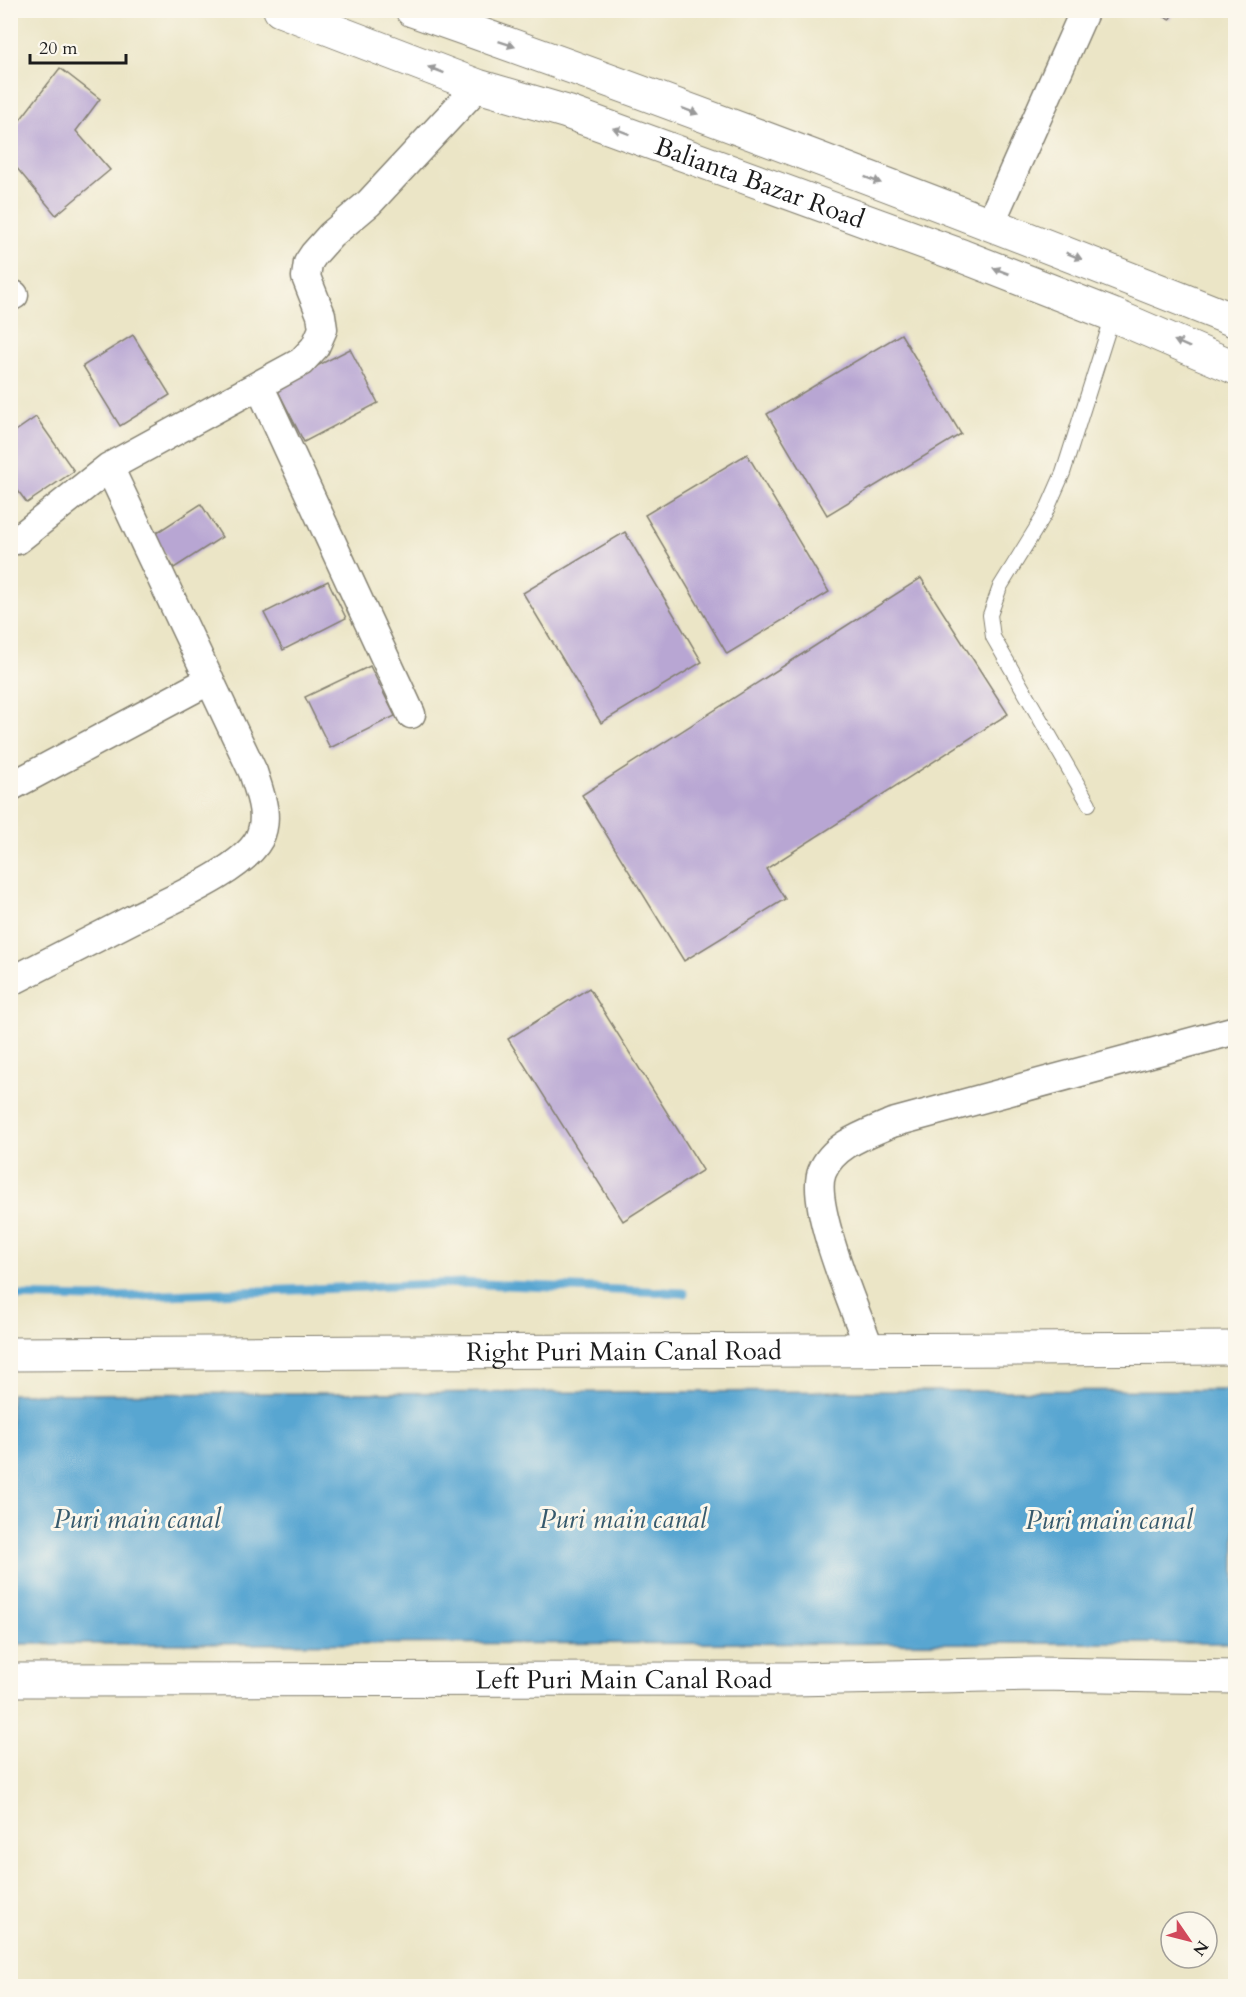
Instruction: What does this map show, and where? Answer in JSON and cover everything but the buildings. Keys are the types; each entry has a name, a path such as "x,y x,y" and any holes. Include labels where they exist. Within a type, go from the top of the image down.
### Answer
{"street":[{"name":"Balianta Bazar Road","path":"280,10 478,86 578,116 962,256 1113,315 1236,368"},
{"name":"Balianta Bazar Road","path":"412,10 553,60 990,224 1236,321"},
{"path":"990,224 1085,10"},
{"path":"17,540 109,466 300,362 315,347 323,329 321,315 306,277 308,263 331,235 369,203 478,86"},
{"path":"259,384 411,714"},
{"path":"10,982 208,881 243,858 259,840 264,824 263,805 253,772 109,466"},
{"path":"10,787 210,680"},
{"path":"870,1350 825,1227 820,1200 821,1173 834,1154 850,1142 892,1123 1236,1030"},
{"name":"Right Puri Main Canal Road","path":"10,1354 1236,1348"},
{"name":"Left Puri Main Canal Road","path":"10,1680 793,1679 1037,1674 1236,1677"}],"lane":[{"path":"1089,804 993,637 990,615 1000,587 1045,514 1063,472 1113,315"}],"water":[{"name":"Puri main canal","path":"1235,1390 1235,1643 11,1644 11,1394"}],"waterway":[{"path":"10,1296 92,1298 462,1283 684,1293"}]}
